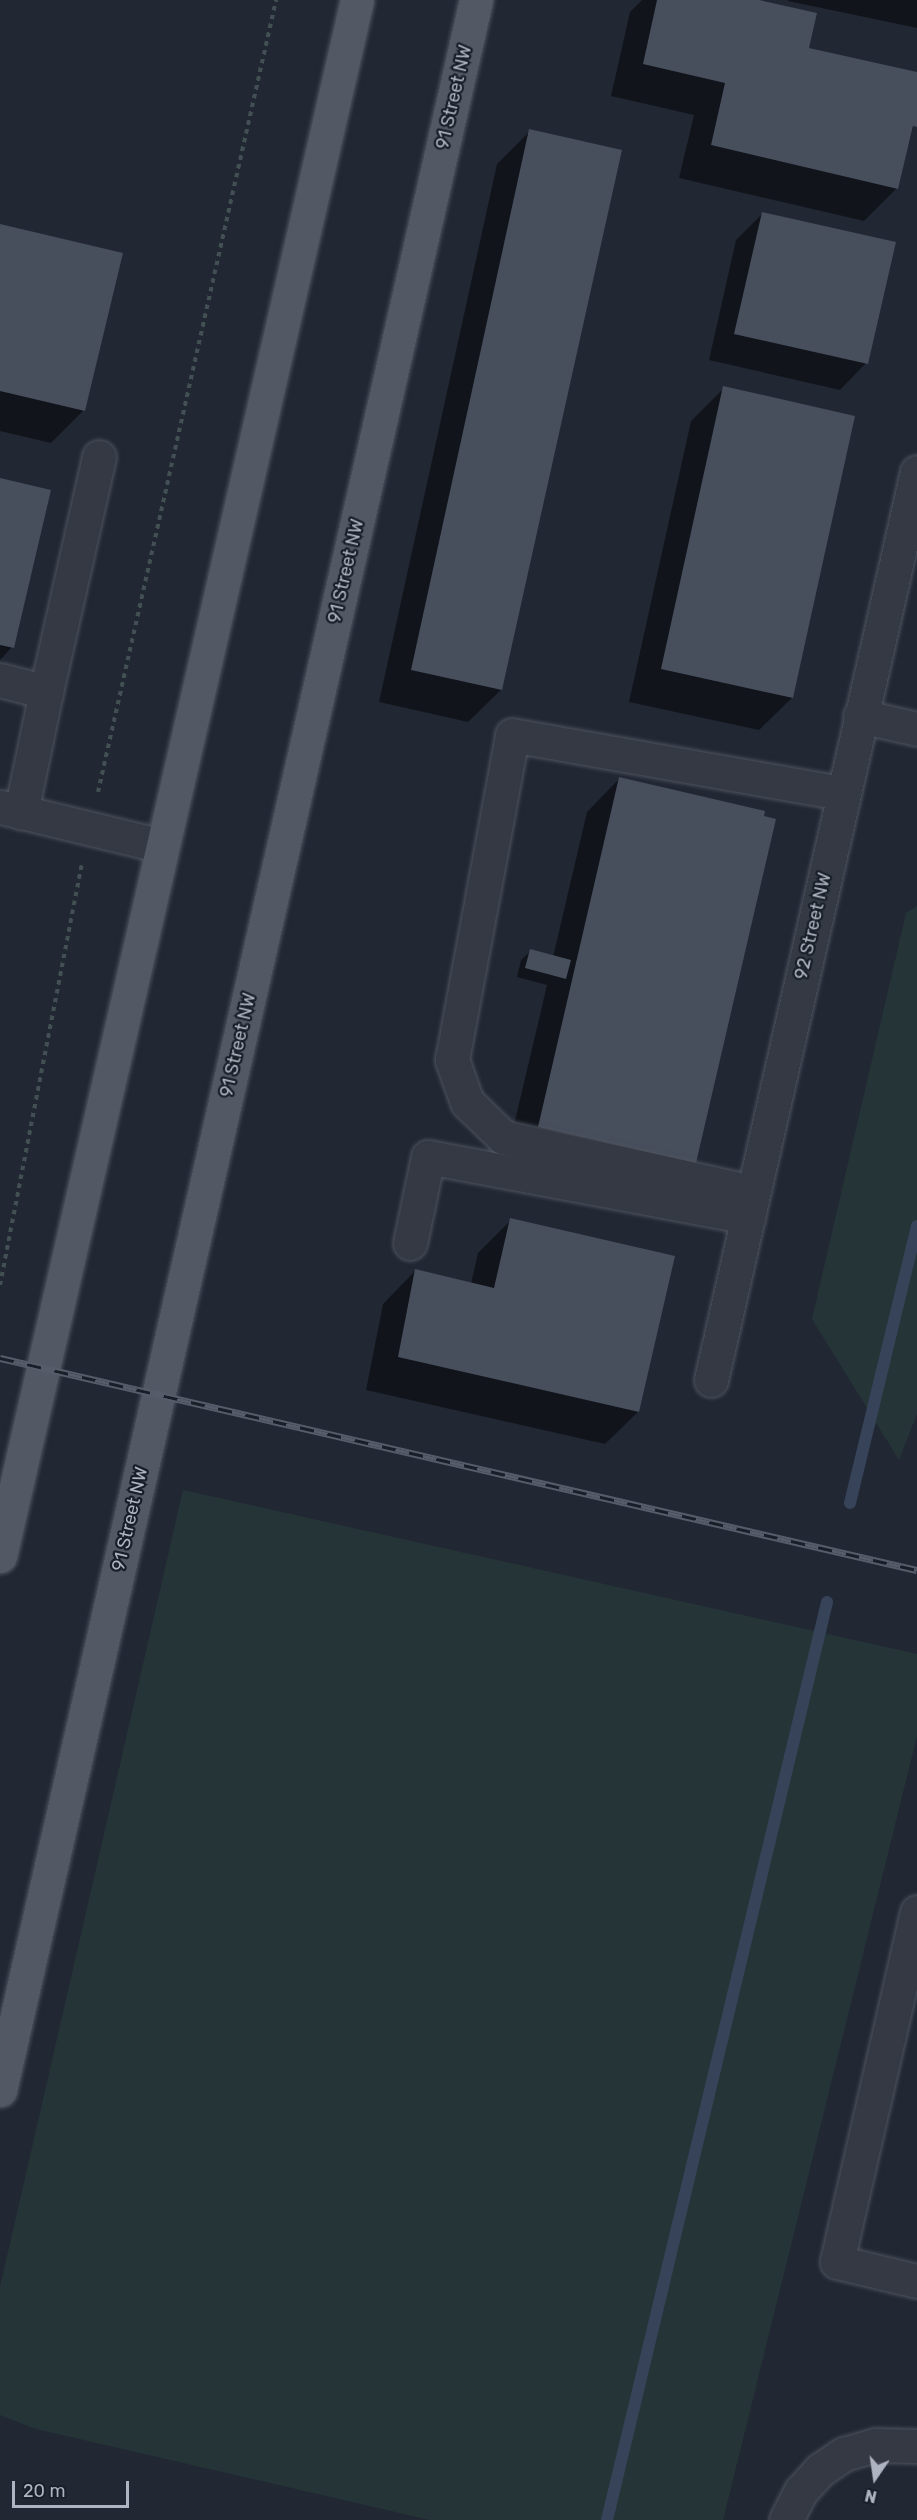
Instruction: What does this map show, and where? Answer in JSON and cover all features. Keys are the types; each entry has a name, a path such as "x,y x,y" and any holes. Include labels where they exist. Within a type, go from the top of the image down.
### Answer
{"main road":[{"path":"0,1556 357,0"},
{"path":"452,106 460,0"},
{"name":"91 Street NW","path":"0,2090 476,0"}],"street":[{"path":"99,457 46,692 11,809 162,846"},
{"name":"92 Street NW","path":"711,1380 842,793 917,472"},
{"path":"0,680 46,692"},
{"path":"860,716 917,729"},
{"path":"750,1204 502,1137 467,1102 452,1060 512,735 842,793"},
{"path":"410,1243 428,1157 750,1204"},
{"path":"917,1912 837,2262 917,2281"},
{"path":"786,2520 801,2491 820,2470 844,2454 876,2445 917,2446"}],"path":[{"path":"0,1285 54,994 276,0"}],"shaded area":[{"path":"917,906 917,1414 899,1460 812,1319 906,913"},
{"path":"183,1490 917,1654 917,1736 723,2520 430,2520 36,2429 0,2415 0,2287"}],"building":[{"path":"657,0 759,0 817,13 809,48 917,72 917,127 913,126 898,189 711,145 725,83 643,64"},
{"path":"529,129 622,150 502,690 411,670"},
{"path":"762,212 896,242 868,364 734,334"},
{"path":"0,224 123,253 85,411 0,391"},
{"path":"723,386 855,416 793,698 661,669"},
{"path":"0,478 51,490 14,648 0,645"},
{"path":"619,777 765,811 764,816 776,819 696,1163 538,1127"},
{"path":"530,949 571,960 566,979 525,968"},
{"path":"510,1218 675,1256 639,1412 398,1357 415,1269 494,1288"}],"waterway":[{"path":"850,1503 917,1226"},
{"path":"607,2520 827,1602"}],"railway":[{"path":"0,1358 917,1570"}]}
